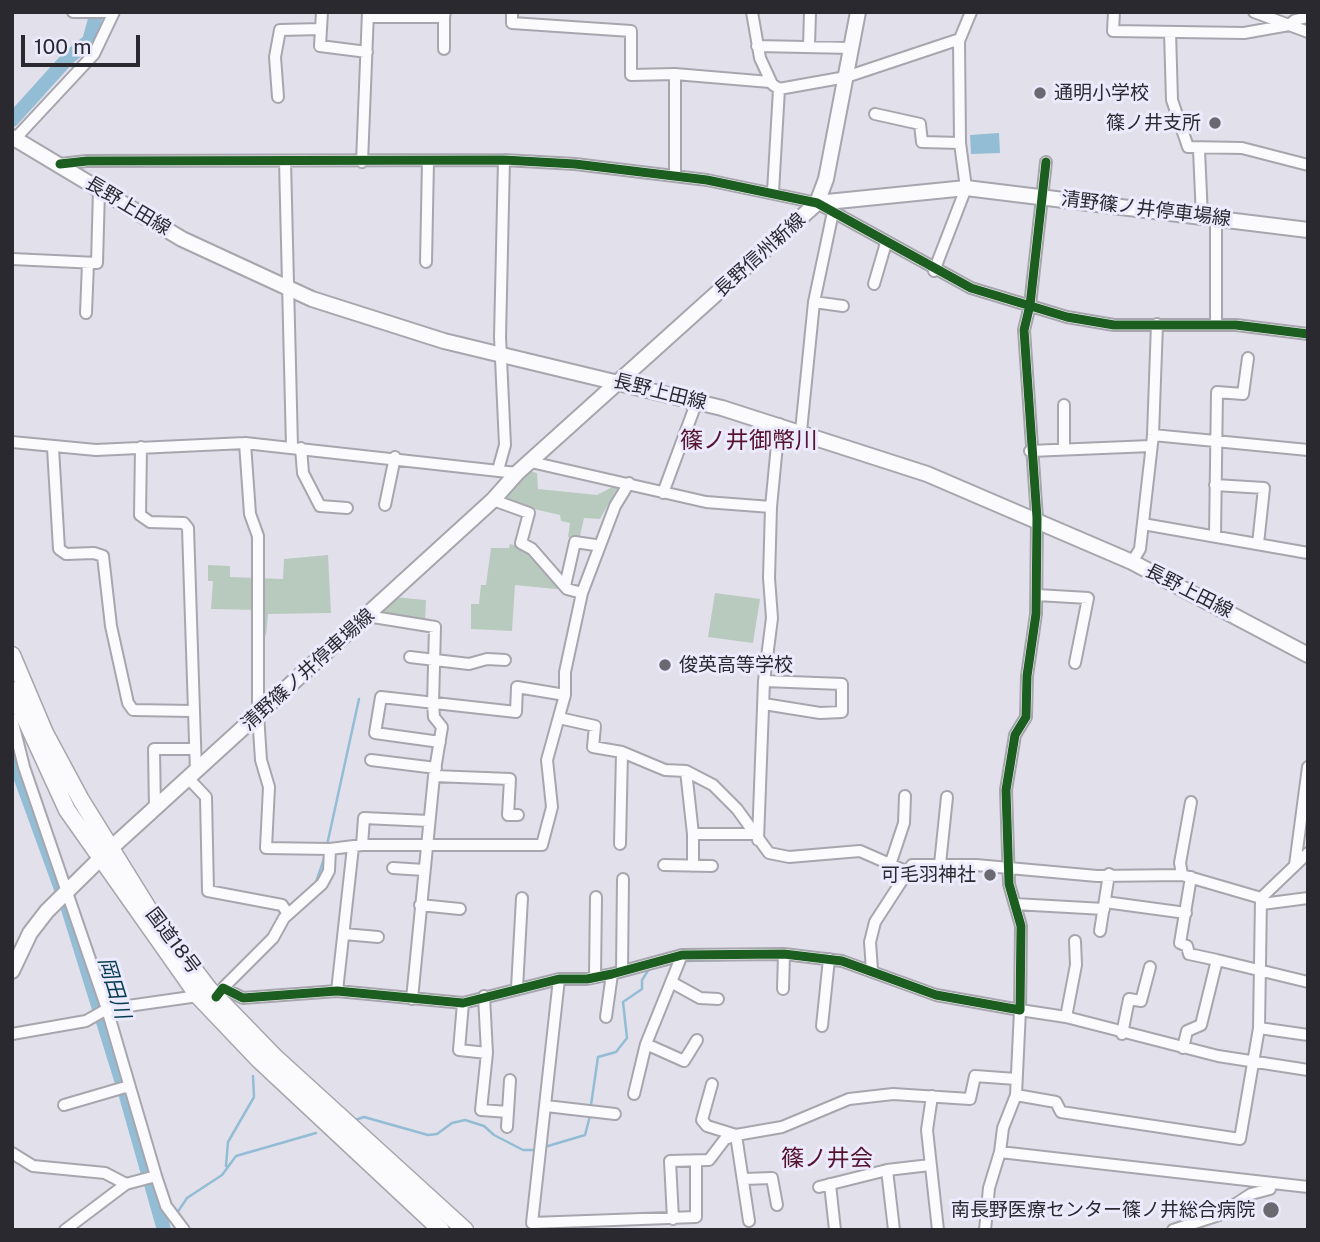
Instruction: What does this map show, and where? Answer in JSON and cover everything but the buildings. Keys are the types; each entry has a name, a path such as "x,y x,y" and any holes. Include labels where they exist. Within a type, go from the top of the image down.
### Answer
{"highway":[{"name":"国道18号","path":"12,655 45,733 105,855 198,996 259,1060 441,1230"},
{"name":"国道18号","path":"12,690 67,810 150,913 276,1058 465,1230"}],"main road":[{"name":"長野信州新線","path":"621,382 817,203 825,179 858,12"},
{"name":"長野上田線","path":"13,139 60,164 182,239 290,289 377,321 779,424 927,474 1037,518 1132,562 1308,655"},
{"name":"清野篠ノ井停車場線","path":"817,203 966,188 1308,230"},
{"name":"清野篠ノ井停車場線","path":"14,963 30,933 105,855 493,500 517,473 621,382"}],"street":[{"path":"13,139 94,54 113,12 73,12"},
{"path":"322,12 320,46 368,52"},
{"path":"512,12 512,23 631,31 631,75 675,74 775,85 846,77 960,39"},
{"path":"557,26 558,12"},
{"path":"752,12 757,46 775,85 773,192"},
{"path":"809,46 810,12"},
{"path":"934,271 966,188 960,143 960,39 971,12"},
{"path":"1114,12 1113,31 1244,33 1289,25 1295,20 1308,17"},
{"path":"1254,12 1308,32"},
{"path":"362,162 368,15 445,14 444,49"},
{"path":"278,97 275,57 280,30 321,29"},
{"path":"1170,32 1172,100 1188,147 1199,150 1242,148 1308,165"},
{"path":"757,46 852,48"},
{"path":"675,74 675,176"},
{"path":"875,114 920,124 922,142 960,143"},
{"path":"1199,150 1209,218 1216,324"},
{"path":"426,262 428,160"},
{"path":"498,470 505,444 500,337 504,160"},
{"path":"60,164 87,161 504,160 575,164 675,176 773,192 817,203 934,271 971,288 1067,317 1114,325 1216,324 1308,334"},
{"path":"285,161 286,267 290,289 297,447 303,473 320,506 347,508"},
{"path":"985,1230 989,1188 1000,1152 1003,1128 1016,1095 1021,926 1007,867 1006,790 1015,735 1026,717 1027,676 1037,594 1037,518 1030,451 1024,330 1030,306 1046,162"},
{"path":"12,259 97,263 99,190"},
{"path":"801,431 814,302 833,212"},
{"path":"874,285 886,243"},
{"path":"86,313 88,263"},
{"path":"814,302 843,306"},
{"path":"1132,562 1140,549 1152,441 1157,324"},
{"path":"1215,536 1217,392 1242,394 1248,358"},
{"path":"663,493 677,448 697,401"},
{"path":"1064,405 1064,448"},
{"path":"755,837 765,681 772,618 769,578 771,506 779,424"},
{"path":"1030,451 1152,441 1217,441 1308,450"},
{"path":"12,442 53,448 245,443 395,457 517,473"},
{"path":"245,443 250,514 258,536 258,714 261,760 269,787 266,848 330,849 427,844 542,845 552,807 547,760 565,695 565,672 582,593 615,506 629,483"},
{"path":"141,447 140,514 150,522 184,523 188,528 195,749 192,775 206,797 208,891 282,905 288,914"},
{"path":"53,448 59,549 66,554 103,556 111,626 128,703 133,710 192,711"},
{"path":"385,505 395,457"},
{"path":"531,462 706,502 771,506"},
{"path":"1215,485 1264,488 1258,544"},
{"path":"493,500 528,513 521,543 532,549 565,586 582,593"},
{"path":"1143,524 1308,553"},
{"path":"565,586 575,542 595,545"},
{"path":"1037,594 1088,598 1075,663"},
{"path":"367,616 432,624 436,660 434,717 442,727 429,821 412,999"},
{"path":"410,657 470,664 487,659 505,660"},
{"path":"764,704 820,713 842,712 842,684 765,681"},
{"path":"440,742 376,733 381,697 433,705 516,712 517,687 565,695"},
{"path":"559,718 595,726 593,747 622,752 665,770 686,771 717,788 737,809 769,853 789,857 860,851 908,872"},
{"path":"12,719 24,767 69,890 102,1012 129,1086 152,1177 178,1224"},
{"path":"155,810 154,749 195,749"},
{"path":"620,844 622,752"},
{"path":"370,760 435,772 510,779 508,815 518,815"},
{"path":"1295,864 1308,767"},
{"path":"686,771 693,834 693,866"},
{"path":"890,865 904,823 905,796"},
{"path":"940,864 947,797"},
{"path":"1191,802 1181,863 1187,876 1186,913 1180,943 1187,946 1189,954 1308,982"},
{"path":"337,991 364,818 429,821"},
{"path":"693,834 755,837"},
{"path":"219,993 274,938 288,914 322,884 328,871 330,849"},
{"path":"1016,1095 1056,1102 1061,1112 1240,1139 1259,1028 1261,901 1308,853"},
{"path":"664,865 712,866"},
{"path":"872,970 870,942 875,922 912,865 1007,867 1097,876 1187,876 1261,901 1308,898"},
{"path":"393,868 424,870"},
{"path":"1100,931 1109,874"},
{"path":"606,1017 617,972 623,879"},
{"path":"595,977 596,897"},
{"path":"517,988 523,898"},
{"path":"1015,904 1104,906 1186,913"},
{"path":"420,905 460,909"},
{"path":"344,934 378,937"},
{"path":"1066,1017 1076,965 1075,941"},
{"path":"219,993 243,998 337,991 463,1003 517,988 559,979 595,977 682,956 784,954 829,959 872,970 936,995 1066,1017 1183,1048 1308,1070"},
{"path":"783,989 784,954"},
{"path":"634,1094 646,1044 682,956"},
{"path":"822,1026 829,959"},
{"path":"1183,1048 1187,1031 1201,1025 1217,960"},
{"path":"1122,1034 1129,999 1141,1001 1150,967"},
{"path":"559,979 533,1223 629,1226 696,1217 696,1161"},
{"path":"671,982 701,998 718,1000"},
{"path":"12,1034 86,1021 102,1012 198,996"},
{"path":"484,996 487,1053 481,1110 508,1112"},
{"path":"463,1003 459,1050 487,1053"},
{"path":"1259,1028 1308,1035"},
{"path":"646,1044 684,1061 697,1040"},
{"path":"673,1219 670,1161 709,1160 725,1139 782,1127 849,1099 893,1094 970,1099 975,1076 1016,1079"},
{"path":"507,1126 510,1080"},
{"path":"712,1084 702,1120 707,1126 736,1135"},
{"path":"65,1105 129,1086"},
{"path":"932,1096 927,1130 938,1230"},
{"path":"546,1106 615,1114"},
{"path":"736,1135 749,1221"},
{"path":"1000,1152 1308,1187"},
{"path":"12,1153 33,1166 106,1173 126,1184"},
{"path":"835,1230 824,1186 887,1170 930,1165"},
{"path":"887,1170 894,1230"},
{"path":"65,1230 126,1184 152,1177"},
{"path":"744,1179 772,1178 777,1205"},
{"path":"1173,1230 1219,1215 1259,1190 1294,1186"}],"green space":[{"path":"529,471 537,473 538,489 597,495 620,483 600,519 584,518 579,540 568,537 570,523 561,521 560,515 499,501"},
{"path":"510,544 531,550 566,590 515,585 512,631 471,629 471,604 479,604 481,585 486,585 491,548 509,548"},
{"path":"328,555 331,613 268,614 266,635 259,638 258,610 211,609 213,581 208,581 208,565 230,566 230,577 283,579 284,559"},
{"path":"715,593 760,599 753,643 708,637"},
{"path":"392,597 426,600 425,621 374,614"}],"water":[{"path":"999,133 1000,153 971,154 970,135"}],"waterway":[{"name":"岡田川","path":"12,120 68,58 89,41 97,12"},
{"path":"327,845 359,699"},
{"name":"岡田川","path":"12,754 61,889"},
{"path":"316,882 325,856"},
{"name":"岡田川","path":"68,909 122,1083"},
{"path":"762,959 776,960"},
{"path":"687,961 724,960"},
{"path":"591,1105 598,1057 616,1052 627,1038 623,1002 642,989 642,980 649,969"},
{"path":"226,1166 228,1142 254,1097 253,1076"},
{"name":"岡田川","path":"126,1096 164,1230"},
{"path":"548,1146 585,1135 590,1116"},
{"path":"355,1120 364,1117 428,1135 437,1134 452,1123 465,1120 484,1126 494,1135 523,1150 535,1150"},
{"path":"177,1213 187,1198 222,1175 236,1156 316,1133"}],"cycle path":[{"path":"60,164 87,161 504,160 575,164 707,180 817,203 971,288 1067,317 1114,325 1236,325 1308,334"},
{"path":"216,997 223,988 243,998 337,991 463,1003 559,979 587,979 612,974 682,955 784,954 842,961 936,995 1020,1010 1021,926 1009,884 1006,790 1015,735 1026,717 1027,676 1036,614 1037,518 1024,330 1030,305 1046,162"}],"place":[{"name":"通明小学校","path":"1040,93"},
{"name":"篠ノ井支所","path":"1215,123"},
{"name":"俊英高等学校","path":"665,665"},
{"name":"可毛羽神社","path":"990,875"},
{"name":"南長野医療センター篠ノ井総合病院","path":"1271,1210"}],"district":[{"name":"篠ノ井御幣川","path":"749,441"},
{"name":"篠ノ井会","path":"827,1159"}]}
